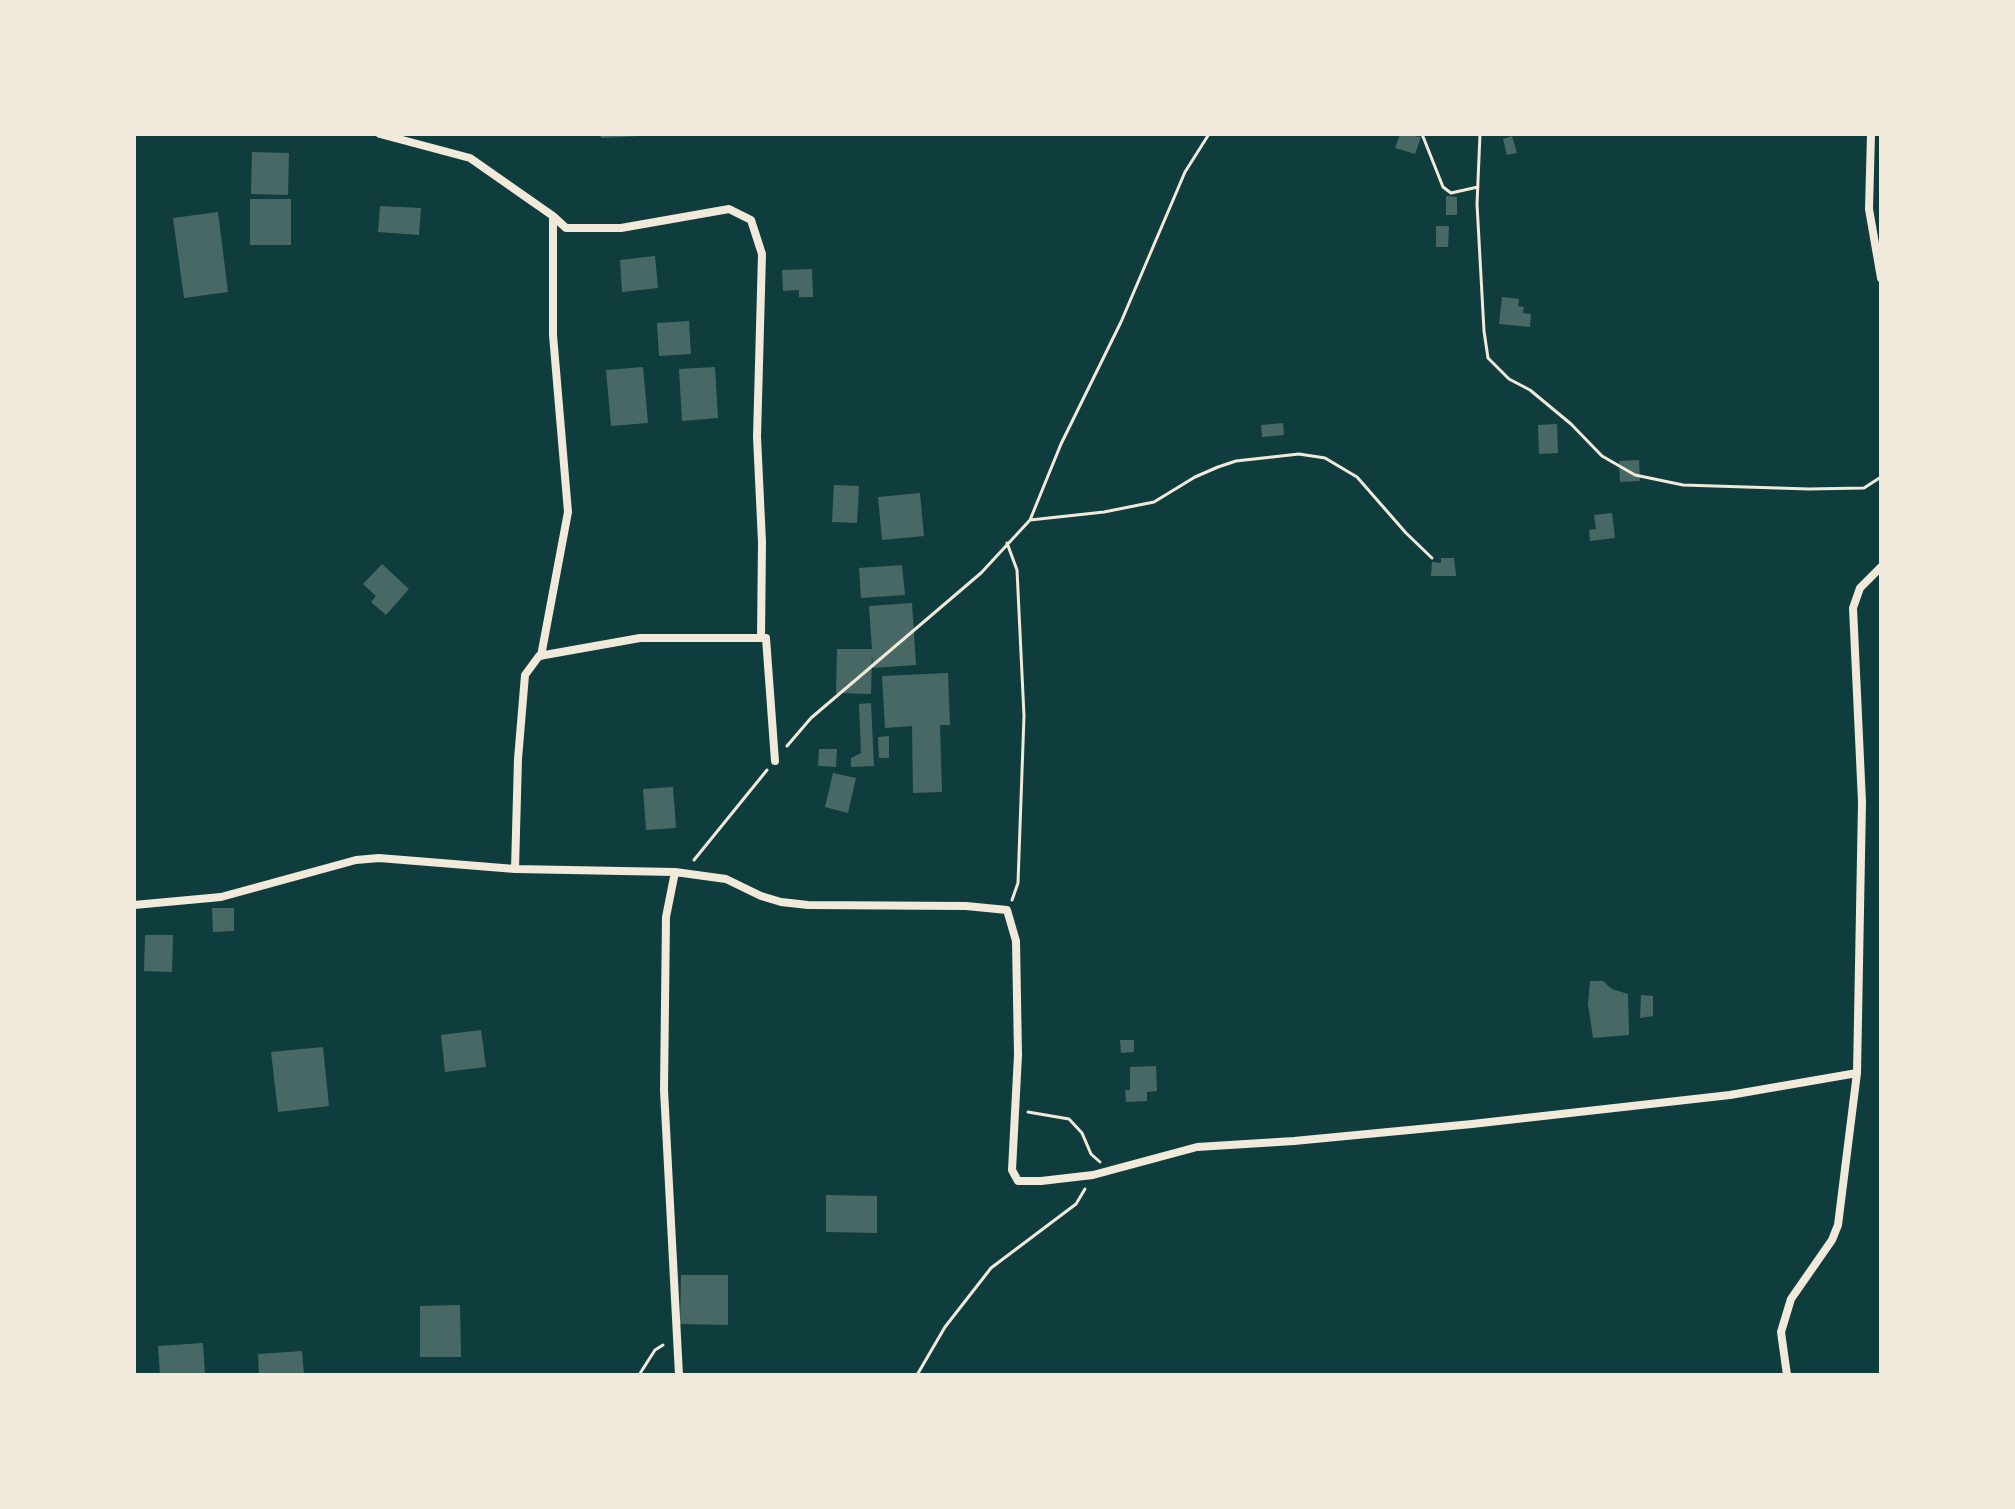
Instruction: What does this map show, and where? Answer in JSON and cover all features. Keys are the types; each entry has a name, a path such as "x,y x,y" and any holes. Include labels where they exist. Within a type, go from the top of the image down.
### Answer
{"street":[{"path":"380,134 470,158 566,228 621,228 729,209 751,220 762,254 757,437 762,542 761,638"},
{"path":"1871,134 1869,209 1881,278"},
{"path":"515,869 518,759 525,675 541,656 568,512 553,335 553,216"},
{"path":"1787,1375 1781,1332 1791,1299 1832,1240 1838,1225 1857,1073 1862,802 1853,608 1860,588 1881,567"},
{"path":"541,656 640,638 766,638 775,761"},
{"path":"134,905 187,902 243,893 356,860 379,858 515,869 680,872 726,879 771,899 808,905 966,906 1007,910 1016,941 1018,1055 1012,1170 1018,1181 1093,1175 1197,1147 1472,1124 1730,1095 1857,1073"},
{"path":"679,1375 664,1090 666,917 680,872"}],"path":[{"path":"680,872 811,718 981,573 1030,520 1061,444 1121,322 1185,172 1209,134"},
{"path":"1422,134 1443,187 1451,193 1478,187"},
{"path":"1480,134 1478,187 1484,331 1488,358 1509,379 1530,390 1571,424 1602,456 1635,475 1683,485 1809,489 1864,488 1881,477"},
{"path":"1030,520 1104,512 1154,502 1195,477 1236,461 1299,454 1325,458 1357,477 1432,558"},
{"path":"1007,543 1017,570 1024,716 1018,883 1007,910"},
{"path":"1015,1103 1031,1115 1069,1119 1082,1133 1091,1154 1109,1170"},
{"path":"917,1375 945,1327 991,1268 1076,1204 1093,1175"},
{"path":"639,1375 655,1350 677,1337"}],"building":[{"path":"600,134 639,134 639,136 601,138"},
{"path":"1400,134 1421,137 1415,154 1395,148"},
{"path":"1512,136 1517,153 1507,155 1503,139"},
{"path":"252,152 289,153 288,195 251,194"},
{"path":"1446,196 1457,197 1457,215 1446,215"},
{"path":"250,199 291,199 291,245 250,245"},
{"path":"380,206 421,208 419,235 378,232"},
{"path":"218,212 228,292 184,298 173,218"},
{"path":"1436,226 1449,226 1448,247 1436,247"},
{"path":"655,256 658,288 622,292 620,260"},
{"path":"812,269 813,297 799,297 799,290 783,291 782,270"},
{"path":"1502,297 1519,299 1518,306 1524,307 1523,313 1531,314 1530,327 1499,324"},
{"path":"689,321 691,354 659,356 657,323"},
{"path":"643,367 648,423 611,426 606,370"},
{"path":"715,367 718,418 682,421 679,369"},
{"path":"1283,423 1284,435 1262,437 1261,425"},
{"path":"1557,424 1558,453 1539,454 1538,425"},
{"path":"1639,460 1640,481 1620,482 1619,461"},
{"path":"834,485 859,486 857,523 832,522"},
{"path":"920,493 924,536 882,540 878,497"},
{"path":"1612,513 1615,538 1590,541 1589,530 1596,529 1594,515"},
{"path":"1441,558 1454,558 1456,576 1431,576 1432,562 1441,563"},
{"path":"382,564 409,589 386,615 371,602 376,596 363,584"},
{"path":"902,565 905,595 861,598 859,568"},
{"path":"912,603 916,665 873,668 872,655 871,694 836,693 837,649 872,649 869,606"},
{"path":"948,673 950,725 940,725 942,792 913,793 912,726 885,728 882,676"},
{"path":"871,703 874,766 851,767 851,758 861,753 859,704"},
{"path":"889,736 889,758 879,758 878,737"},
{"path":"819,749 837,749 836,767 818,766"},
{"path":"833,773 856,778 848,813 825,807"},
{"path":"673,787 676,828 646,830 643,789"},
{"path":"212,908 234,908 234,931 213,932"},
{"path":"145,935 173,935 172,972 144,971"},
{"path":"1590,981 1603,981 1612,989 1628,994 1629,1035 1593,1038 1588,1004"},
{"path":"1641,995 1653,996 1653,1016 1640,1018"},
{"path":"481,1030 486,1067 445,1072 441,1035"},
{"path":"1120,1040 1134,1040 1134,1052 1121,1053"},
{"path":"323,1047 329,1106 278,1112 271,1052"},
{"path":"1156,1066 1157,1091 1147,1092 1147,1101 1126,1102 1125,1090 1130,1090 1130,1067"},
{"path":"826,1195 877,1196 877,1233 826,1232"},
{"path":"681,1275 728,1275 728,1325 680,1324"},
{"path":"460,1305 461,1357 420,1357 420,1306"},
{"path":"203,1343 205,1375 160,1375 158,1346"},
{"path":"302,1351 304,1375 259,1375 258,1354"}]}
